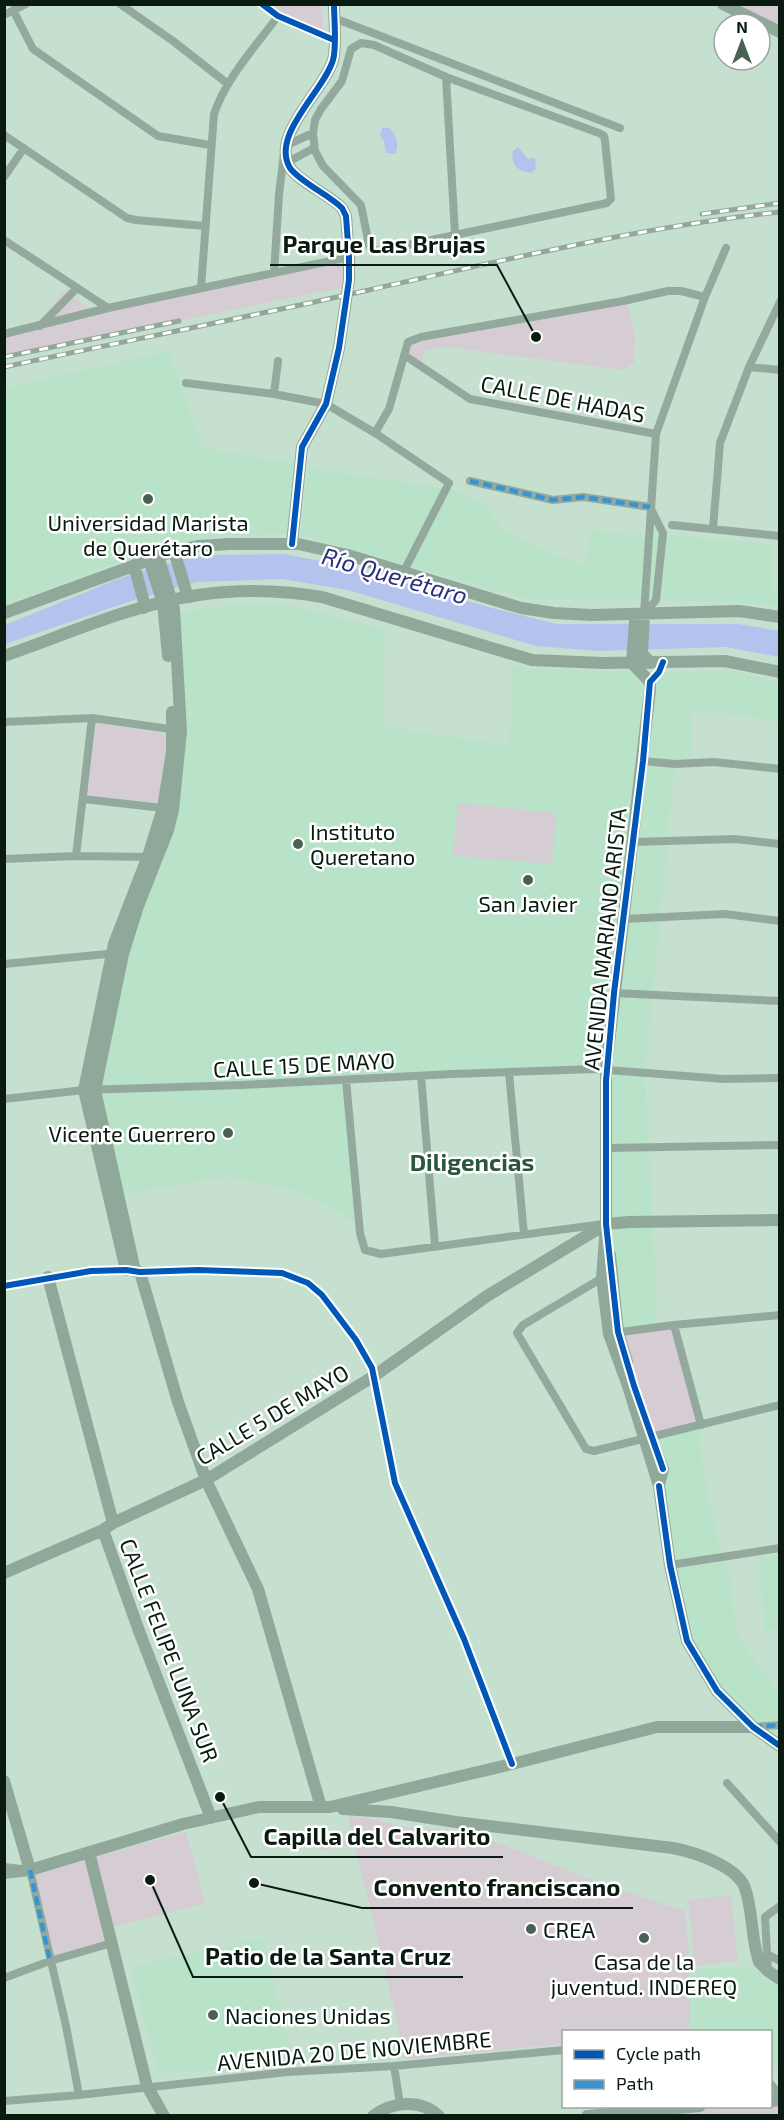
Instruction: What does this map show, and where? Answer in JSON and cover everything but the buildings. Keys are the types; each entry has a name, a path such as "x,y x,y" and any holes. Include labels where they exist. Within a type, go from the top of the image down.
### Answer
{"street":[{"path":"4,15 26,4"},
{"path":"120,4 173,41 228,84"},
{"path":"262,4 278,16 334,40"},
{"path":"274,273 279,194 285,146 294,124 328,72 333,58 334,4"},
{"path":"723,4 780,32"},
{"path":"13,10 33,49 158,136 210,145"},
{"path":"201,288 214,114 219,99 228,84 278,16"},
{"path":"334,18 620,128"},
{"path":"361,43 374,45 446,77 604,136 611,199 608,202 379,251 371,249 361,205 323,166 314,148 312,133 315,120 342,81 351,49 361,43"},
{"path":"446,77 455,234"},
{"path":"285,146 312,133"},
{"path":"4,135 128,218 205,226"},
{"path":"285,146 285,154 291,169 342,208 346,216 350,257 339,348 326,404 302,447 292,544"},
{"path":"4,177 24,148"},
{"path":"288,162 314,148"},
{"path":"4,240 108,308"},
{"path":"650,682 635,656 656,434 705,297 726,248"},
{"path":"4,334 108,308 350,257"},
{"path":"40,326 77,288"},
{"path":"375,433 389,409 408,342 421,337 668,291 681,291 705,297"},
{"path":"713,529 720,443 749,367 780,302"},
{"name":"CALLE DE HADAS","path":"404,356 470,399 656,434"},
{"path":"274,394 278,362"},
{"path":"749,367 780,370"},
{"path":"186,383 274,394 326,404 375,433 449,483 404,571"},
{"path":"470,481 553,500 583,497 650,507"},
{"path":"637,620 656,600 663,533 650,507"},
{"path":"672,525 780,536"},
{"path":"4,613 199,546 292,544 348,555 521,608 554,613 637,620 739,611 780,617"},
{"path":"175,556 187,592"},
{"path":"153,857 173,810 176,730 167,599 155,561"},
{"path":"135,568 144,604"},
{"path":"4,656 144,604 187,592 292,592 351,605 521,658 602,663 635,656 657,662 725,661 780,672"},
{"name":"AVENIDA MARIANO ARISTA","path":"606,1224 606,1069 643,761 650,682 659,672 657,662"},
{"path":"4,722 92,718 176,730"},
{"path":"76,856 92,718"},
{"path":"176,730 153,857 138,906 118,953 90,1090 134,1271 206,1480 258,1589 325,1807"},
{"path":"643,761 675,764 714,762 780,770"},
{"path":"83,799 163,808"},
{"path":"633,842 735,839 780,844"},
{"path":"4,859 76,856 153,857"},
{"path":"624,919 725,914 780,921"},
{"path":"4,964 118,953"},
{"path":"614,993 780,1001"},
{"name":"CALLE 15 DE MAYO","path":"4,1099 90,1090 606,1069 724,1079 780,1078"},
{"path":"509,1072 524,1234"},
{"path":"421,1076 435,1246"},
{"path":"346,1080 360,1233 365,1250 381,1254 628,1222 780,1220"},
{"path":"607,1148 780,1145"},
{"path":"606,1224 602,1278 614,1333 648,1438 659,1486 670,1565 687,1641 717,1691 753,1727 780,1746"},
{"path":"606,1224 614,1333"},
{"name":"CALLE 5 DE MAYO","path":"4,1573 206,1480 374,1376 487,1296 606,1224"},
{"path":"4,1286 48,1277 134,1271 198,1270 282,1273 308,1283 335,1311 372,1368 395,1483 464,1639 512,1764"},
{"name":"CALLE FELIPE LUNA SUR","path":"48,1277 108,1526 139,1631 211,1818"},
{"path":"602,1278 523,1325 518,1333 586,1449 594,1451 780,1405"},
{"path":"614,1333 780,1315"},
{"path":"674,1325 701,1425"},
{"path":"670,1565 780,1548"},
{"path":"325,1807 512,1764 657,1727 780,1725"},
{"path":"4,1781 30,1870 66,2026 79,2095"},
{"path":"727,1783 780,1842"},
{"path":"4,1873 30,1870 183,1824 259,1807 325,1807 384,1811 673,1848 707,1858 732,1872 744,1885 759,1962 780,1979"},
{"path":"90,1852 147,2086 164,2115"},
{"path":"4,1867 30,1870"},
{"path":"768,1971 765,1917 780,1906"},
{"path":"4,1978 50,1961 112,1943"},
{"path":"767,1954 780,1961"},
{"name":"AVENIDA 20 DE NOVIEMBRE","path":"4,2101 288,2072 394,2066 562,2050"},
{"path":"394,2066 400,2104"},
{"path":"772,2085 780,2098"},
{"path":"373,2115 383,2108 400,2104 418,2104 439,2115"},
{"path":"587,2115 675,2108"}],"shaded area":[{"path":"269,5 322,5 323,31 281,13"},
{"path":"737,5 779,5 779,26 772,22 772,12 751,12"},
{"path":"349,257 349,280 342,287 5,357 5,334"},
{"path":"64,291 92,311 36,325"},
{"path":"627,303 635,334 634,363 625,370 445,347 425,350 419,369 406,360 409,344"},
{"name":"Universidad Marista de Querétaro","path":"169,351 203,448 296,464 288,534 226,535 172,544 5,605 5,388"},
{"path":"308,468 449,489 483,504 506,532 584,566 591,529 644,537 667,535 772,544 771,590 779,591 779,608 767,604 656,600 527,599 301,535"},
{"path":"230,605 288,605 385,629 383,726 510,746 512,665 531,669 643,672 650,682 659,672 724,670 779,682 779,723 738,714 691,712 692,762 675,764 645,1072 658,1327 618,1332 606,1224 606,1069 347,1080 359,1227 335,1210 290,1189 225,1177 117,1195 95,1090 179,753 173,613"},
{"path":"96,723 168,734 168,751 160,803 88,795"},
{"path":"458,803 556,813 552,864 453,856"},
{"path":"674,1325 701,1425 651,1438 618,1332"},
{"path":"701,1425 702,1463 719,1547 728,1567 738,1636 779,1693 779,1746 735,1711 687,1641 670,1565 663,1469 651,1438"},
{"path":"779,1554 779,1629 764,1632 759,1557"},
{"name":"CREA","path":"348,1816 405,1827 471,1832 602,1884 685,1911 690,1969 690,2030 562,2030 562,2044 406,2059"},
{"path":"186,1832 205,1903 113,1927 94,1857"},
{"path":"343,1832 346,1846 320,1851 317,1839"},
{"path":"89,1852 112,1943 50,1961 30,1870"},
{"path":"731,1895 738,1961 695,1966 688,1900"},
{"name":"Naciones Unidas","path":"263,1938 294,2064 158,2074 131,1967"},
{"path":"751,1967 779,1984 779,2071 772,2066 772,2030 690,2030 690,1969"},
{"path":"779,2102 779,2115 626,2116 725,2108 772,2108 772,2105"}],"water":[{"path":"382,128 390,128 397,140 395,154 386,153 384,141 380,135"},
{"path":"518,147 528,159 535,158 536,169 531,173 522,171 514,164 513,151"},
{"path":"284,554 341,565 556,624 738,624 780,631 779,657 726,647 598,651 536,646 348,590 282,579 196,582 137,599 5,644 5,625 128,575 184,559 214,555"}],"railway":[{"path":"702,214 780,203"},
{"path":"4,367 573,245 676,226 780,212"},
{"path":"4,357 179,321"}],"marked path":[{"path":"470,481 553,500 583,497 650,507"},
{"path":"753,1727 780,1725"},
{"path":"30,1870 50,1961"}],"cycle path":[{"path":"262,4 278,16 334,40"},
{"path":"292,544 302,447 326,404 339,348 349,280 346,216 342,208 295,173 290,168 286,155 287,142 292,128 328,72 333,60 334,4"},
{"path":"663,662 659,672 650,682 606,1081 606,1224 618,1332 663,1469"},
{"path":"4,1286 91,1271 198,1270 282,1273 308,1283 322,1295 356,1340 372,1368 395,1483 464,1639 512,1764"},
{"path":"659,1486 670,1565 687,1641 717,1691 753,1727 780,1746"}],"place":[{"name":"Parque Las Brujas","path":"536,337"},
{"name":"Universidad Marista de Querétaro","path":"148,499"},
{"name":"Instituto Queretano","path":"298,844"},
{"name":"San Javier","path":"528,880"},
{"name":"Vicente Guerrero","path":"228,1133"},
{"name":"Capilla del Calvarito","path":"220,1797"},
{"name":"Patio de la Santa Cruz","path":"150,1880"},
{"name":"Convento franciscano","path":"254,1883"},
{"name":"CREA","path":"531,1929"},
{"name":"Casa de la juventud. INDEREQ","path":"644,1938"},
{"name":"Naciones Unidas","path":"213,2015"}],"district":[{"name":"Diligencias","path":"472,1161"}],"water label":[{"name":"Río Querétaro","path":"395,575"}]}
